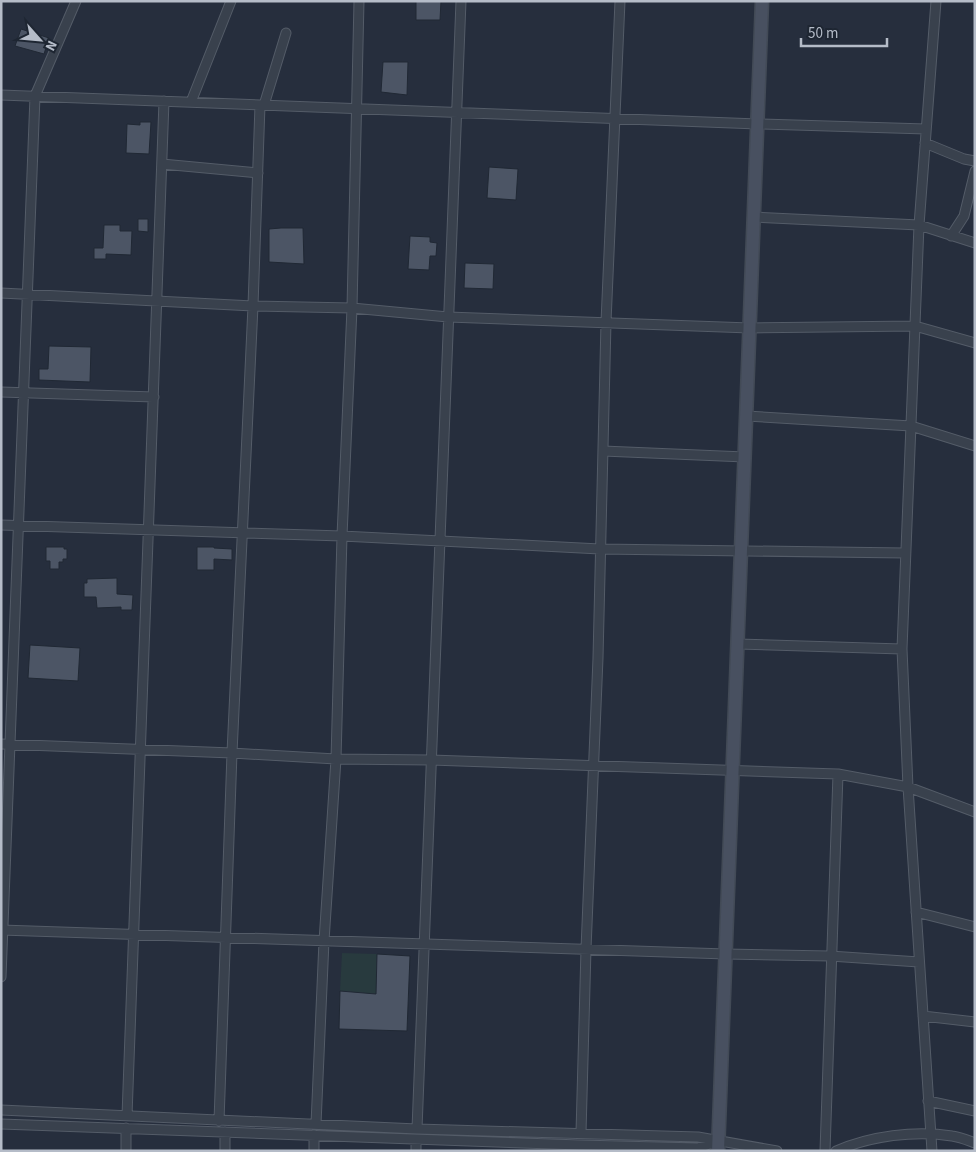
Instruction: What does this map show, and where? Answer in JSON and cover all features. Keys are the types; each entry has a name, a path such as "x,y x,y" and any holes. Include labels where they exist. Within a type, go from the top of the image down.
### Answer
{"street":[{"path":"1,977 6,744 24,392 35,96 76,1"},
{"path":"191,102 231,1"},
{"path":"316,1124 324,940 336,759 342,536 352,308 359,1"},
{"path":"416,1129 461,1"},
{"path":"581,1133 586,949 594,767 606,322 620,1"},
{"path":"718,1146 762,1"},
{"path":"932,1151 908,787 902,649 919,226 936,1"},
{"path":"219,1121 232,753 262,105 286,33"},
{"path":"1,95 926,129"},
{"path":"127,1116 150,531 164,101"},
{"path":"925,143 964,159 975,161"},
{"path":"162,164 258,174"},
{"path":"951,236 964,216 975,171"},
{"path":"754,218 919,226 975,243"},
{"path":"1,293 157,302 352,308 448,317 750,328 915,326 975,343"},
{"path":"1,392 154,397"},
{"path":"746,416 911,426 975,446"},
{"path":"603,451 745,457"},
{"path":"1,525 342,536 600,549 905,553"},
{"path":"738,644 902,649"},
{"path":"6,744 336,759 431,760 838,774 908,787 975,812"},
{"path":"824,1151 838,774"},
{"path":"916,912 975,927"},
{"path":"2,930 830,956 919,962"},
{"path":"923,1016 975,1022"},
{"path":"928,1101 975,1111"},
{"path":"1,1110 416,1129 698,1137 718,1146"},
{"path":"1,1124 314,1135 580,1148 698,1148 718,1146 776,1151"},
{"path":"126,1128 126,1151"},
{"path":"224,1151 225,1132"},
{"path":"836,1151 855,1142 890,1136 930,1134 953,1136 975,1143"},
{"path":"314,1135 314,1151"},
{"path":"416,1140 416,1151"}],"shaded area":[{"path":"342,953 377,954 376,994 340,991"}],"building":[{"path":"416,1 441,1 440,20 416,20"},
{"path":"21,29 49,38 44,54 15,46"},
{"path":"383,62 408,62 407,95 381,92"},
{"path":"140,122 151,122 149,154 126,153 127,124 140,125"},
{"path":"489,167 518,169 516,200 487,198"},
{"path":"138,219 148,219 148,232 138,231"},
{"path":"104,225 120,225 120,231 132,231 131,255 106,254 106,259 94,259 94,248 103,248"},
{"path":"303,228 304,264 269,262 269,229"},
{"path":"410,236 430,237 430,242 437,243 436,256 430,256 429,270 408,269"},
{"path":"465,263 494,264 493,289 464,288"},
{"path":"49,346 91,347 90,382 39,380 39,369 48,369"},
{"path":"46,547 64,547 64,549 67,549 67,559 59,562 59,569 50,569 50,561 46,561"},
{"path":"197,547 232,549 232,560 214,559 214,570 197,570"},
{"path":"117,578 117,594 133,595 132,610 121,610 121,607 97,608 96,597 84,597 84,583 87,583 87,579"},
{"path":"30,645 80,648 78,681 28,678"},
{"path":"377,954 410,956 407,1031 339,1029 340,991 376,994"}]}
